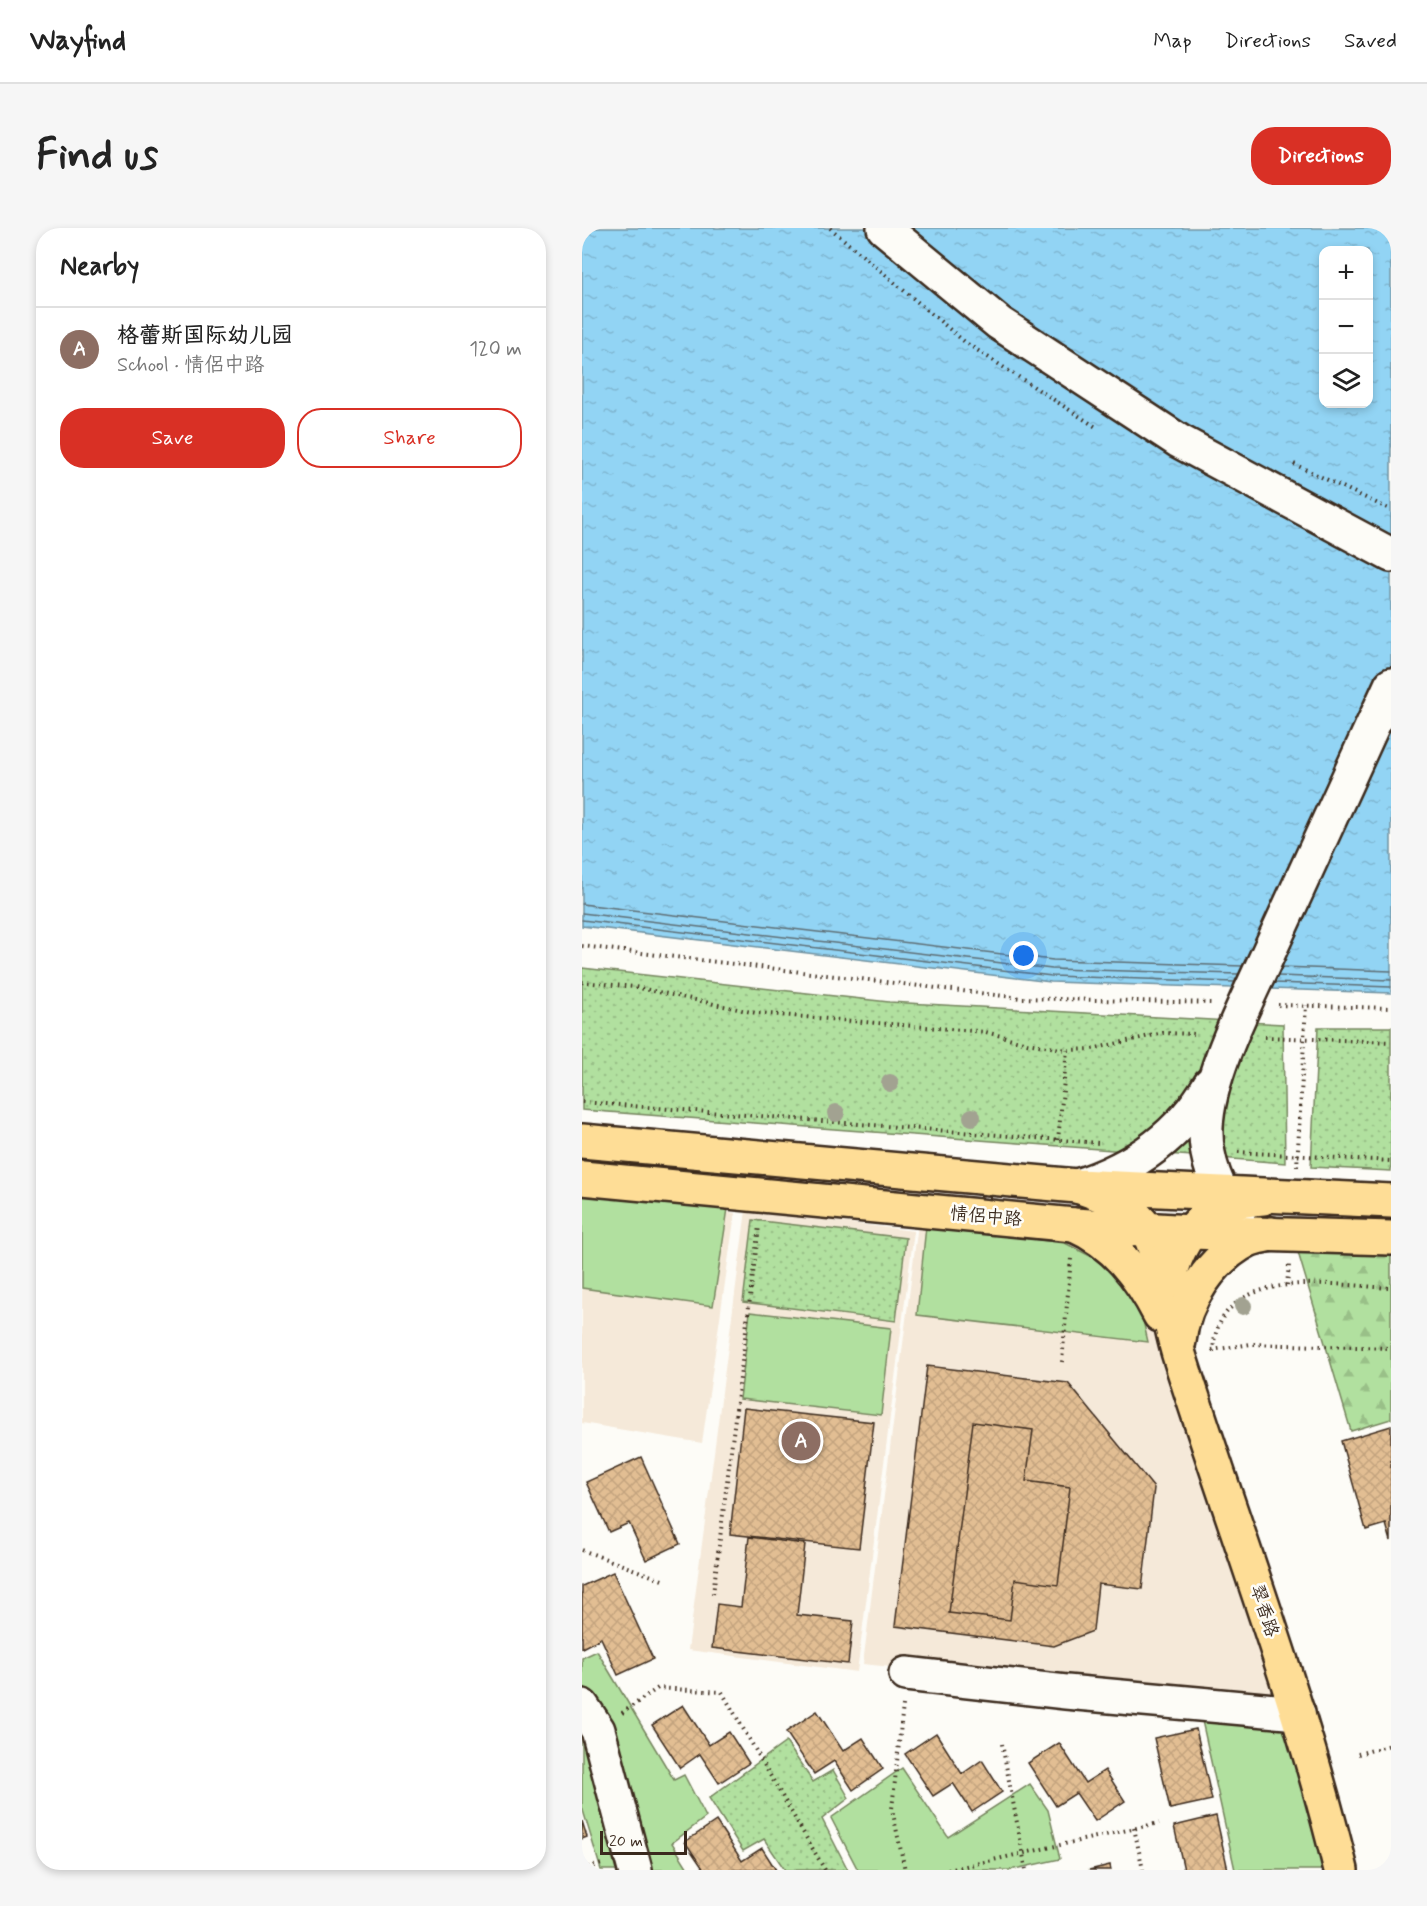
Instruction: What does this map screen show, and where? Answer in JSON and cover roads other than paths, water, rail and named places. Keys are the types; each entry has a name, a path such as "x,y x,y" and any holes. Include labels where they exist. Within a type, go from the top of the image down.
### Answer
{"main road":[{"path":"582,1141 1226,1198 1294,1196 1391,1201"},
{"name":"情侶中路","path":"582,1178 1074,1225 1191,1232 1391,1238"},
{"path":"1077,1186 1101,1194 1125,1207 1135,1214 1146,1229 1156,1253 1179,1354"},
{"path":"1169,1311 1171,1271 1182,1245 1191,1232 1226,1198"},
{"path":"1074,1225 1104,1241 1138,1277 1179,1354"},
{"path":"1179,1354 1179,1339 1186,1310 1202,1281 1223,1258 1250,1239 1281,1234"},
{"name":"翠香路","path":"1179,1354 1298,1713 1322,1791 1341,1870"}],"street":[{"path":"884,228 999,323 1179,441 1391,555"},
{"path":"1281,1234 1252,1227 1238,1216 1226,1198 1214,1172 1208,1150 1207,1116 1217,1072 1245,1004 1391,685"},
{"path":"1077,1186 1115,1172 1156,1147 1195,1108 1217,1072"},
{"path":"906,1674 1066,1692 1298,1713"},
{"path":"590,1718 635,1870"}],"water":[{"path":"582,228 1391,228 1391,993 1051,982 582,926"}],"place":[{"name":"格蕾斯国际幼儿园","path":"801,1441"}]}
